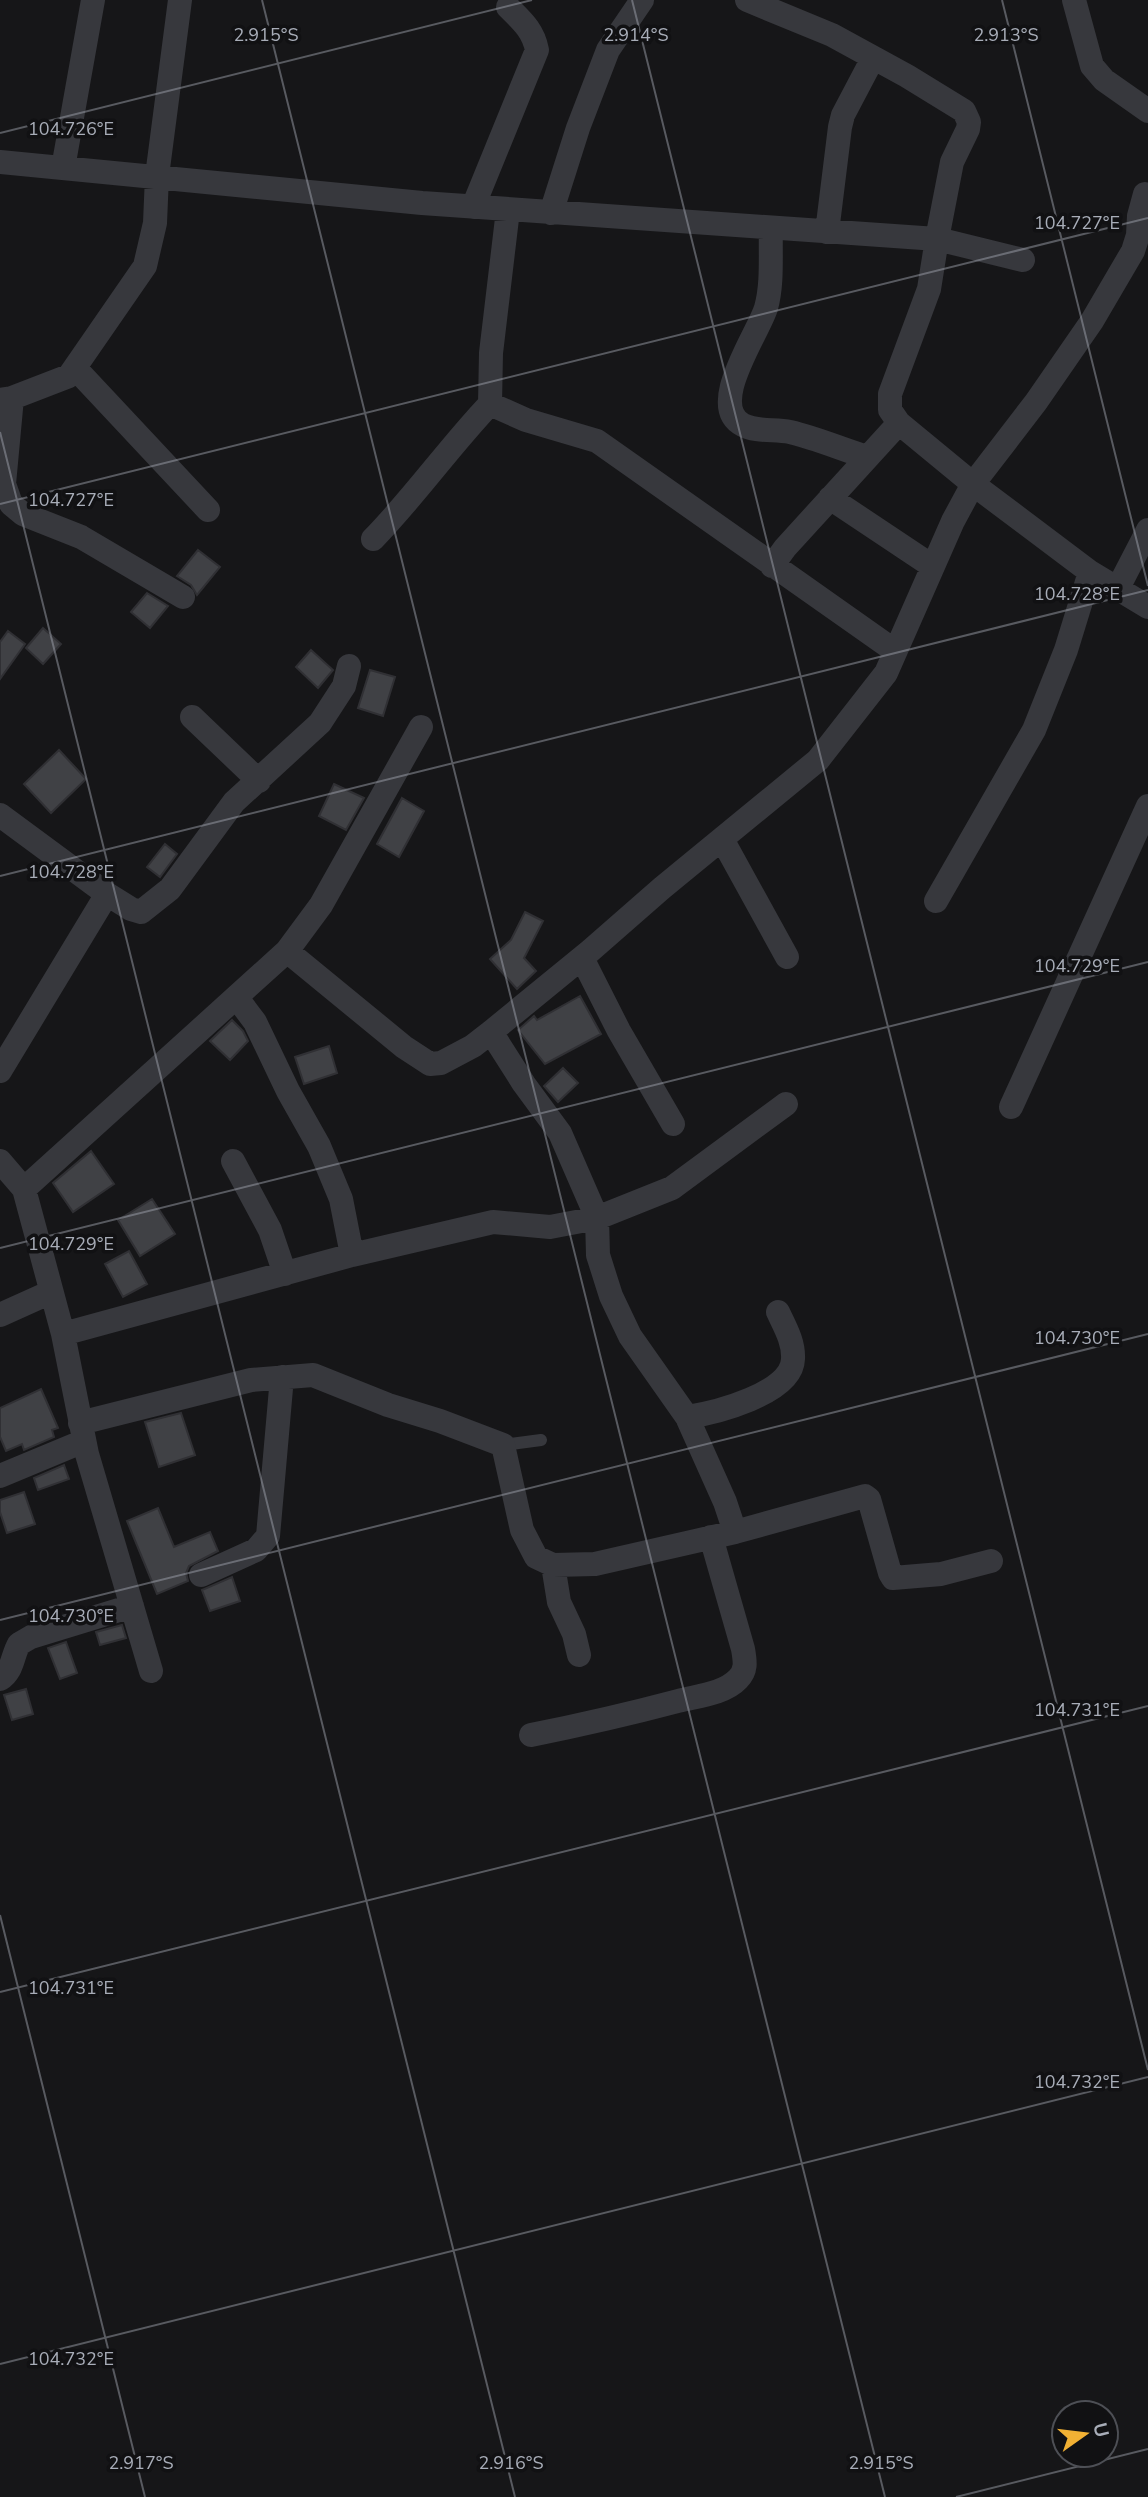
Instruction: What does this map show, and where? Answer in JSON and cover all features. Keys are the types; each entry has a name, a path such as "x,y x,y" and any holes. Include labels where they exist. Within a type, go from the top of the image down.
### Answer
{"street":[{"path":"63,168 93,0"},
{"path":"180,0 157,176 155,223 145,266 69,376 6,399 4,484 11,504 23,514 81,537 183,597"},
{"path":"551,213 578,128 608,50 642,0"},
{"path":"747,0 822,31 964,111 969,122 952,162 929,289 890,394 890,410 899,423 973,484 1090,572 1148,607"},
{"path":"1074,0 1092,66 1104,80 1148,111"},
{"path":"473,207 537,50 535,37 528,26 508,7"},
{"path":"827,232 843,115 873,58"},
{"path":"0,162 508,210 937,239 1023,260"},
{"path":"287,951 404,1048 430,1063 441,1063 452,1059 491,1032 818,760 886,673 932,566 973,484 1036,402 1092,321 1133,251 1139,235 1139,216 1145,194"},
{"path":"373,539 490,404 491,353 508,210"},
{"path":"771,228 769,289 765,310 745,348 729,398 732,415 746,426 790,432 867,457"},
{"path":"76,369 208,510"},
{"path":"490,404 526,421 597,441 895,651"},
{"path":"772,566 785,548 899,423"},
{"path":"830,498 932,566"},
{"path":"1118,588 1148,530"},
{"path":"936,901 1034,730 1066,650 1090,572"},
{"path":"0,815 107,894 137,912 148,909 170,889 234,802 320,723 344,686 349,666"},
{"path":"192,717 259,780"},
{"path":"24,1189 287,951 321,905 421,727"},
{"path":"1011,1107 1148,806"},
{"path":"722,839 787,957"},
{"path":"0,1071 107,894"},
{"path":"582,958 619,1031 673,1124"},
{"path":"237,998 256,1022 288,1091 319,1146 341,1199 352,1255"},
{"path":"491,1032 560,1133 597,1218 598,1255 611,1296 630,1336 687,1417 725,1502 723,1534 746,1664 744,1672 736,1682 717,1691 619,1717 531,1735"},
{"path":"63,1334 352,1255 492,1222 550,1227 597,1218 672,1188 786,1104"},
{"path":"0,1161 24,1189 63,1334 82,1432 151,1671"},
{"path":"233,1161 270,1230 285,1274"},
{"path":"0,1315 51,1292"},
{"path":"687,1417 716,1412 761,1394 785,1379 793,1360 791,1341 778,1312"},
{"path":"0,1476 82,1432 251,1380 313,1375 388,1405 503,1445 522,1530 536,1557 553,1565 594,1564 723,1534 865,1496 869,1499 893,1578 941,1574 991,1562"},
{"path":"201,1575 256,1550 268,1536 282,1377"},
{"path":"553,1565 559,1602 574,1634 579,1655"},
{"path":"0,1679 13,1663 19,1644 31,1637 132,1606"}],"lane":[{"path":"503,1445 541,1440"}],"building":[{"path":"198,550 220,567 197,595 191,585 177,576"},
{"path":"147,593 168,606 150,628 131,612"},
{"path":"43,628 61,644 43,664 26,648"},
{"path":"8,631 25,644 0,679 0,642"},
{"path":"311,650 333,670 318,688 296,667"},
{"path":"370,670 395,677 383,716 358,708"},
{"path":"59,750 86,779 51,813 24,784"},
{"path":"334,784 364,798 346,830 319,816"},
{"path":"402,798 424,811 399,857 377,844"},
{"path":"165,844 177,854 160,877 147,867"},
{"path":"525,912 543,921 524,958 536,971 517,989 490,959 511,940"},
{"path":"580,996 601,1034 545,1064 518,1030 534,1016 537,1020"},
{"path":"232,1020 248,1041 230,1060 210,1041"},
{"path":"329,1046 337,1073 304,1084 295,1057"},
{"path":"563,1068 578,1083 558,1102 544,1086"},
{"path":"91,1151 114,1184 73,1212 53,1183"},
{"path":"152,1199 175,1234 140,1256 118,1220"},
{"path":"129,1251 147,1284 123,1297 105,1264"},
{"path":"41,1389 58,1428 52,1430 54,1437 24,1450 22,1444 6,1451 0,1437 0,1408"},
{"path":"181,1413 195,1455 159,1467 145,1422"},
{"path":"64,1465 69,1479 38,1490 34,1478"},
{"path":"24,1492 35,1524 7,1533 0,1512 0,1500"},
{"path":"158,1508 174,1547 210,1532 218,1551 189,1566 186,1573 188,1581 157,1594 127,1521"},
{"path":"232,1577 240,1601 210,1611 202,1590"},
{"path":"122,1625 126,1638 100,1645 96,1632"},
{"path":"66,1642 77,1673 60,1679 48,1648"},
{"path":"26,1689 33,1714 12,1720 4,1695"}]}
